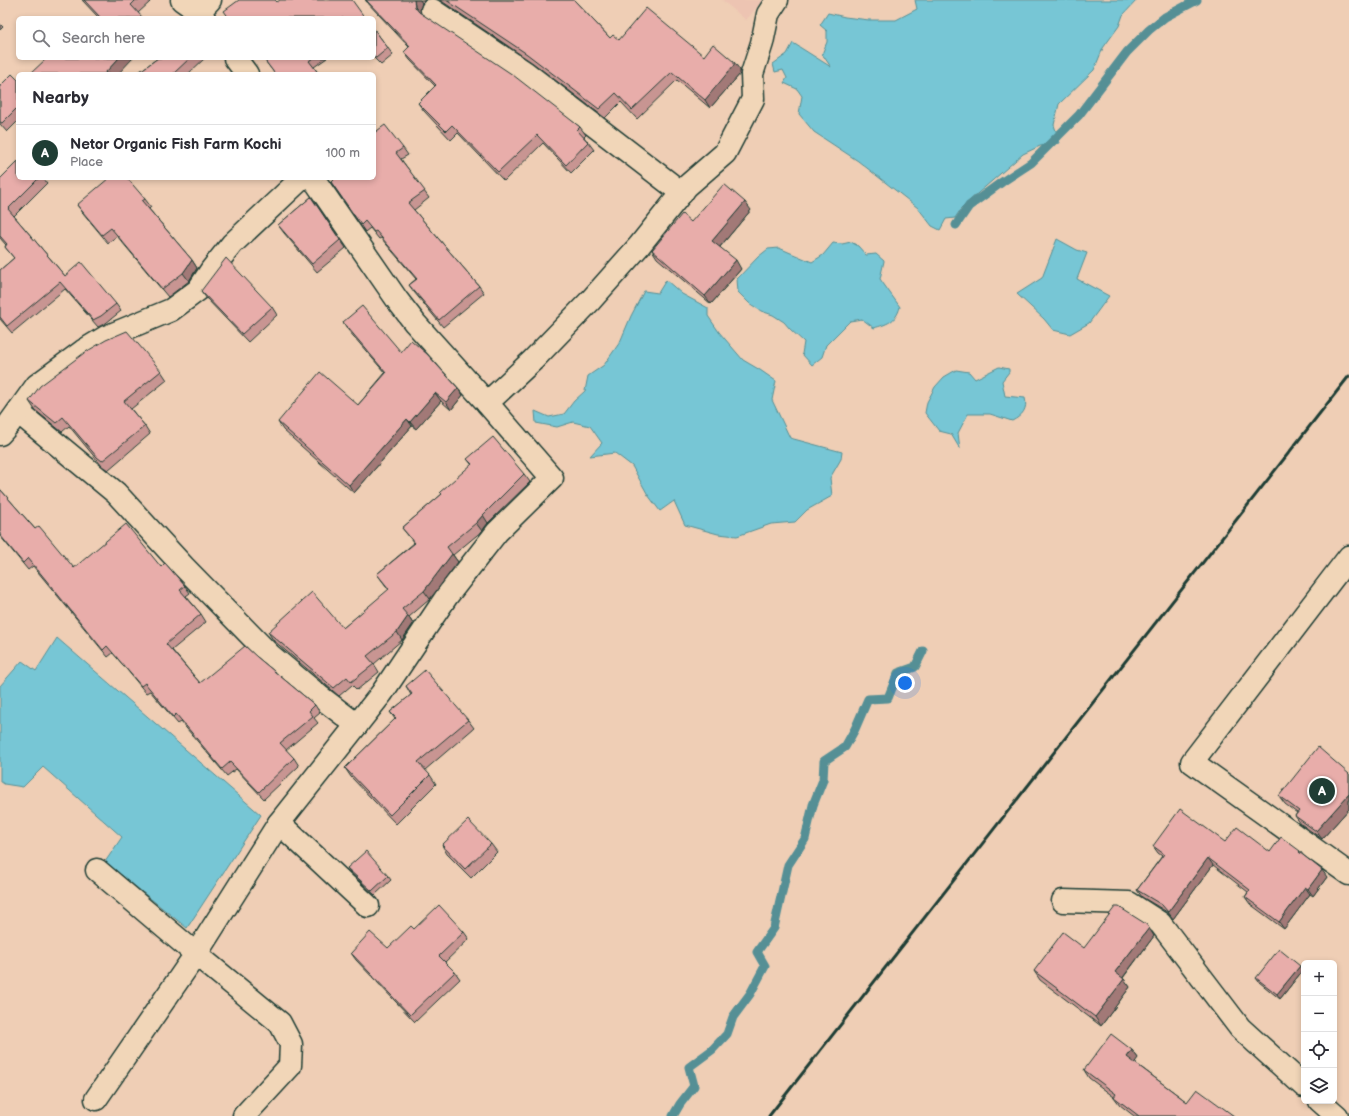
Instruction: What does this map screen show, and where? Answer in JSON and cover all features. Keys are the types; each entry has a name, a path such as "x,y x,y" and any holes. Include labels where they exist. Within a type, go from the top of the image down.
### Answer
{"street":[{"path":"487,403 533,360 591,300 687,186 725,153 753,99 752,74 762,43 768,14 777,0"},
{"path":"432,10 526,73 682,193"},
{"path":"236,60 246,72"},
{"path":"0,434 37,385 83,351 106,337 171,310 198,290 212,268 232,244 300,180"},
{"path":"96,1099 196,954 279,823 382,693 447,596 497,532 552,478 402,307 314,180"},
{"path":"18,412 116,493 184,567 270,655 319,696 357,725"},
{"path":"1349,557 1192,762 1349,874"},
{"path":"279,823 368,906"},
{"path":"97,870 280,1023 291,1044 290,1066 244,1116"},
{"path":"1063,901 1129,903 1160,923 1240,1028 1301,1083"},
{"path":"1323,1104 1337,1116"}],"shaded area":[{"path":"722,0 763,0 746,20"}],"water":[{"path":"915,0 1137,0 1123,15 1119,26 1103,48 1094,70 1059,104 1054,125 1060,143 1040,146 1023,154 970,200 955,218 946,219 940,230 932,226 918,208 858,161 814,132 799,114 802,96 797,89 784,83 787,78 783,70 775,72 773,64 787,54 793,43 831,67 822,54 827,42 827,31 820,25 828,13 869,20 896,20 917,9"},
{"path":"1057,239 1077,250 1087,253 1077,279 1109,296 1089,323 1070,334 1053,330 1044,319 1017,294 1042,278"},
{"path":"851,242 858,246 866,255 876,254 884,261 880,279 900,307 896,316 890,322 874,328 862,319 850,321 826,345 822,357 812,365 802,354 804,342 784,322 773,315 761,311 749,303 738,292 737,279 758,257 768,249 779,248 812,262 823,255 833,243 842,244"},
{"path":"666,280 682,294 708,308 708,316 719,332 743,360 776,381 772,400 790,438 842,452 841,459 830,478 832,496 807,510 795,522 771,524 737,536 718,534 685,525 674,501 660,511 648,495 632,466 615,453 590,456 602,443 590,426 573,422 557,427 536,423 535,411 549,417 564,414 574,401 585,391 588,376 604,365 620,342 644,291 658,293"},
{"path":"999,367 1009,369 1009,372 1002,381 1005,396 1025,398 1025,409 1019,417 1012,421 990,414 968,414 958,433 960,449 951,434 939,431 925,413 927,402 935,387 944,377 956,370 969,372 975,379"},
{"path":"57,638 261,815 187,928 105,862 122,837 43,767 23,787 4,784 0,781 0,686 22,661 36,671"}],"building":[{"path":"84,0 136,0 131,5 141,16 99,16"},
{"path":"239,0 275,0 277,2 280,0 352,0 364,16 228,16 224,11"},
{"path":"366,0 414,0 415,7 419,12 513,75 580,127 577,130 588,142 566,165 537,135 498,172 452,125 446,131 418,103 436,85 404,52 410,46"},
{"path":"446,0 574,0 610,38 613,35 619,40 646,8 704,56 713,44 734,62 734,65 705,100 672,72 632,110 616,93 599,109 527,54"},
{"path":"376,32 388,48 376,58"},
{"path":"45,60 117,60 106,72 32,72"},
{"path":"155,60 188,60 175,72 139,72"},
{"path":"264,60 310,60 309,61 317,72 274,72"},
{"path":"12,74 16,78 16,109 2,123 0,122 0,86"},
{"path":"385,125 403,148 396,153 425,191 408,203 479,286 439,320 409,285 417,279 376,231 374,232 365,221 361,225 331,182 333,180 376,180 376,132"},
{"path":"16,163 16,180 37,180 8,209 65,276 81,262 116,304 101,316 93,320 60,282 7,326 0,317 0,270 14,258 5,247 7,244 0,236 0,179"},
{"path":"107,180 129,180 145,199 142,201 192,260 183,273 162,289 111,228 102,235 77,205"},
{"path":"724,184 745,202 712,241 736,260 705,296 652,250 682,214 691,222"},
{"path":"311,197 340,240 312,264 278,225"},
{"path":"226,258 272,307 242,334 201,291"},
{"path":"362,306 401,352 411,340 427,354 458,388 446,402 435,393 410,422 407,419 349,485 278,422 320,372 358,405 386,373 343,322"},
{"path":"127,331 161,371 124,401 145,426 102,461 63,417 56,423 29,401 40,386 84,353 106,340"},
{"path":"493,437 524,474 476,523 447,547 452,554 424,591 402,609 408,616 397,632 367,656 374,664 351,682 347,677 334,688 268,632 312,592 343,628 389,589 377,574 415,543 402,528 442,494 440,492 472,464 467,459"},
{"path":"0,489 35,529 39,526 74,568 126,524 161,567 165,563 185,586 180,590 201,614 166,644 200,683 245,646 315,705 309,711 313,716 280,743 294,758 259,792 230,762 222,769 176,714 173,717 145,683 141,686 107,646 103,650 28,558 23,563 0,535"},
{"path":"425,670 468,720 418,762 430,775 390,815 345,768 396,718 390,712 412,694 406,686"},
{"path":"1318,747 1349,774 1349,794 1316,831 1295,816 1299,811 1279,796"},
{"path":"1180,809 1225,842 1237,827 1270,852 1281,837 1322,870 1308,889 1305,887 1279,922 1245,897 1250,890 1208,858 1168,912 1162,905 1137,890 1164,854 1153,846"},
{"path":"468,820 491,844 465,869 442,845"},
{"path":"366,851 388,876 372,891 347,868"},
{"path":"439,905 464,932 439,956 455,972 410,1015 351,953 370,932 388,948 411,926 414,929"},
{"path":"1115,907 1119,907 1146,924 1149,928 1115,972 1124,979 1095,1017 1034,971 1063,932 1084,948"},
{"path":"1279,949 1300,966 1277,994 1256,978"},
{"path":"1111,1034 1132,1050 1127,1057 1187,1102 1197,1089 1234,1116 1139,1116 1114,1097 1116,1094 1084,1070"}],"waterway":[{"path":"956,225 969,206 1031,163 1079,115 1127,52 1149,30 1165,17 1197,0"},
{"path":"673,1116 694,1086 689,1067 712,1050 727,1034 733,1017 750,994 765,966 757,952 774,928 788,865 805,839 813,805 823,780 824,761 845,747 855,729 868,699 888,698 898,673 915,667 923,651"}],"railway":[{"path":"769,1116 1349,376"}],"place":[{"name":"Netor Organic Fish Farm Kochi","path":"1322,791"}]}
